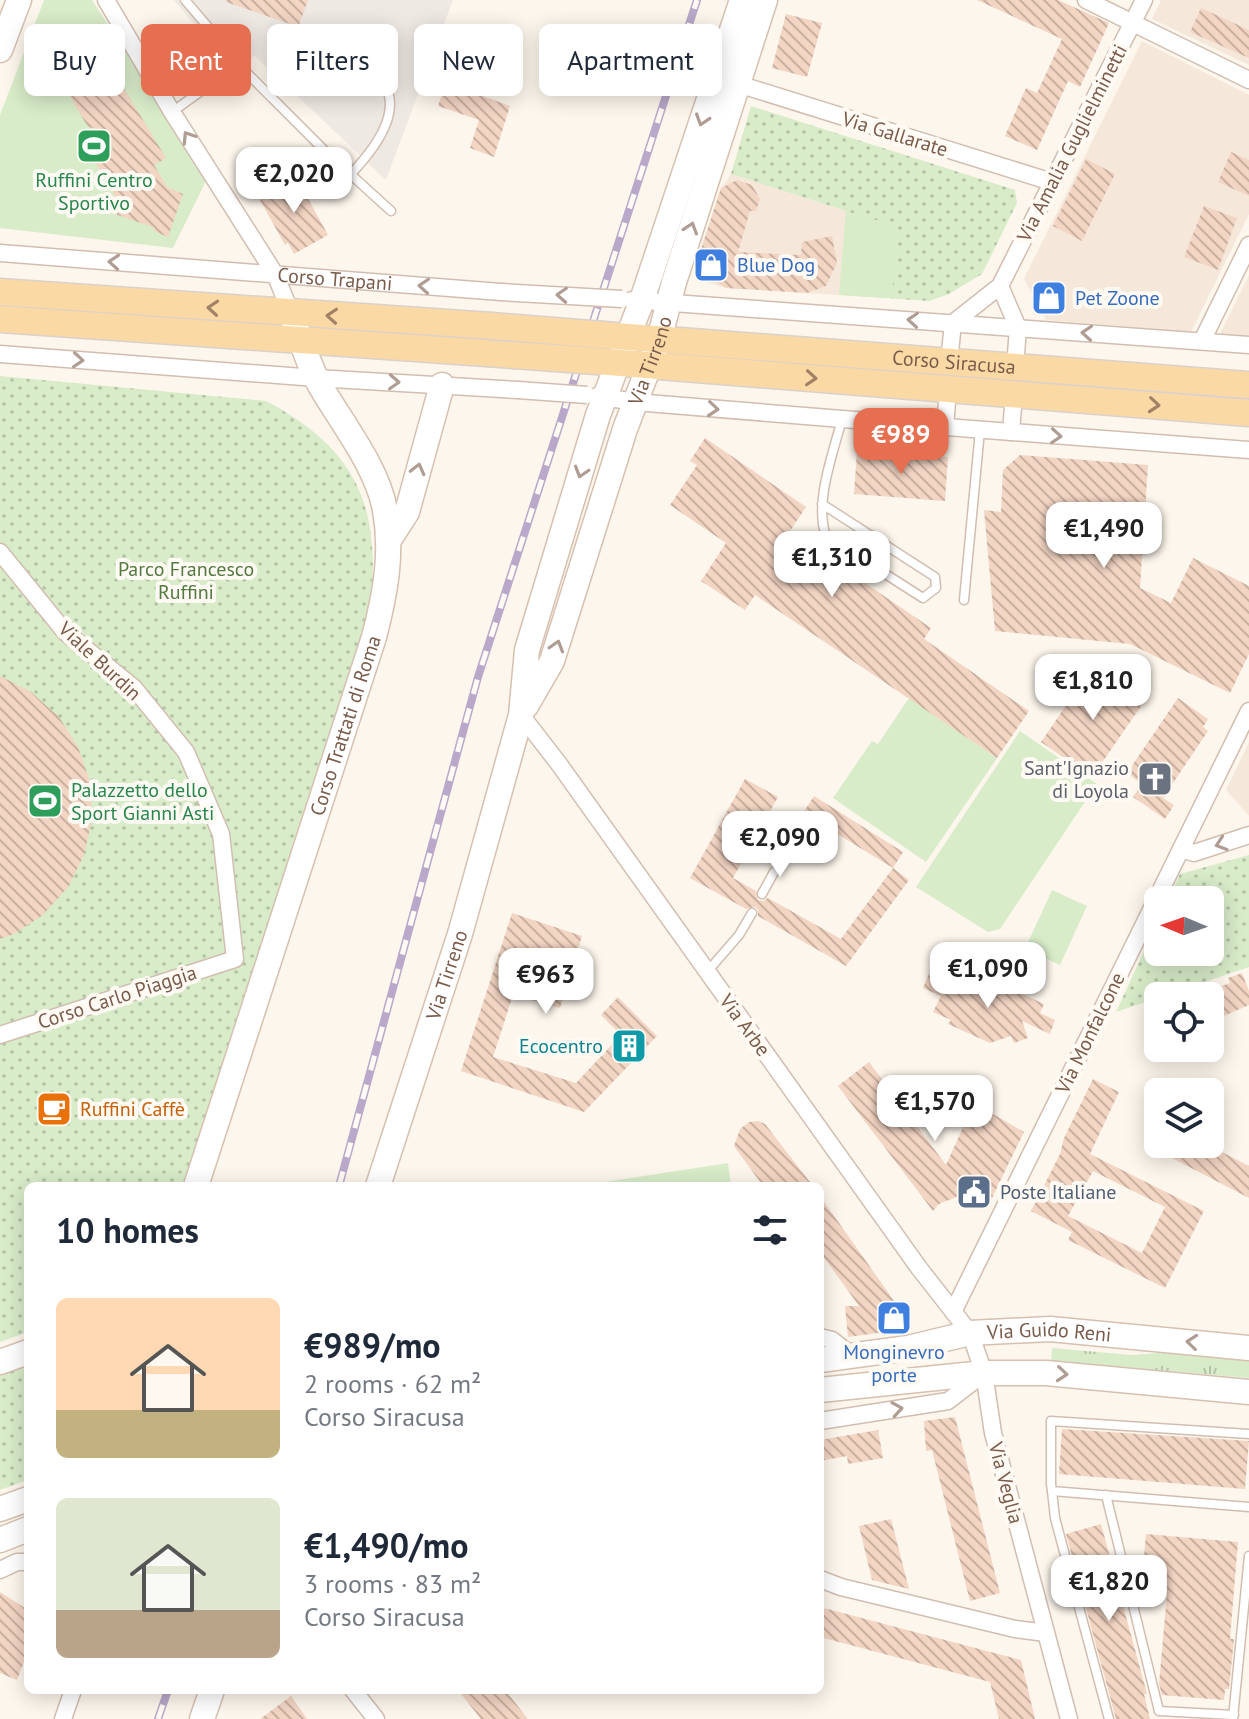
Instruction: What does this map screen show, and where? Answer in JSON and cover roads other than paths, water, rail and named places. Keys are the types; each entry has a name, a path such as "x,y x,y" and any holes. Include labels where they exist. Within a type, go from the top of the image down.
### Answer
{"main road":[{"name":"Corso Trapani","path":"0,292 659,340"},
{"path":"0,319 649,365"},
{"name":"Corso Siracusa","path":"659,340 1249,385"},
{"name":"Corso Siracusa","path":"649,365 1249,413"}],"street":[{"path":"0,50 19,0"},
{"name":"Corso Trattati di Roma","path":"106,0 172,112 275,274 316,378 376,483 385,507 389,540 385,594 374,637 197,1182"},
{"name":"Via Tirreno","path":"379,1182 460,934 521,715 527,650 596,396 742,0"},
{"name":"Via Tirreno","path":"521,715 552,661 635,402 659,340 765,0"},
{"path":"1086,0 1249,80"},
{"name":"Via Amalia Guglielminetti","path":"953,323 1000,286 1144,0"},
{"name":"Via Gallarate","path":"738,84 1052,182"},
{"path":"1202,341 1249,245"},
{"name":"Corso Trapani","path":"0,253 669,302"},
{"path":"1000,286 1018,328 1015,367"},
{"name":"Corso Siracusa","path":"669,302 1202,341 1246,349"},
{"path":"949,362 953,323"},
{"path":"0,354 596,396 635,402 1249,450"},
{"path":"389,540 407,512 442,385"},
{"name":"Corso Siracusa","path":"945,427 948,389"},
{"name":"Corso Siracusa","path":"1011,432 1014,394"},
{"name":"Viale Burdin","path":"0,552 65,632 134,688 186,752 221,834 235,959"},
{"name":"Via Monfalcone","path":"953,1312 1249,711"},
{"name":"Via Arbe","path":"521,715 970,1333"},
{"path":"1181,849 1194,853 1249,835"},
{"name":"Corso Carlo Piaggia","path":"0,1035 235,959"},
{"name":"Via Guido Reni","path":"824,1353 852,1356 908,1348 970,1333 1050,1329 1249,1348"},
{"name":"Via Veglia","path":"970,1333 984,1373 993,1433 1069,1719"},
{"path":"0,1362 24,1353"},
{"name":"Via Guido Reni","path":"824,1390 984,1373 1046,1373 1249,1392"},
{"name":"Via Guido Reni","path":"824,1420 948,1401 984,1373"},
{"path":"0,1509 24,1500"},
{"path":"0,1540 24,1531"},
{"path":"0,1570 24,1562"},
{"path":"824,1580 1015,1629 1046,1633"},
{"path":"63,1719 72,1694"},
{"path":"202,1719 211,1694"},
{"path":"356,1694 376,1719"}],"lane":[{"path":"185,0 249,75 391,211"},
{"path":"172,112 194,96"},
{"path":"350,175 377,144 388,115 390,96"},
{"path":"822,504 935,577 936,588 923,598 826,536 821,521 822,504 842,419"},
{"path":"964,600 980,430"},
{"path":"762,894 774,872"},
{"path":"707,972 739,935 752,913"},
{"path":"1109,1719 1055,1518 1051,1421 1249,1434"},
{"path":"1052,1491 1249,1507"},
{"path":"1106,1495 1159,1711 1234,1717 1246,1619 1249,1556"}],"railway":[{"path":"340,1182 478,677 697,0"},
{"path":"158,1719 167,1694"}],"place":[{"name":"Ruffini Centro Sportivo","path":"94,146"},
{"name":"Blue Dog","path":"711,265"},
{"name":"Pet Zoone","path":"1049,298"},
{"name":"Sant'Ignazio di Loyola","path":"1155,779"},
{"name":"Palazzetto dello Sport Gianni Asti","path":"45,801"},
{"name":"Ecocentro","path":"629,1046"},
{"name":"Ruffini Caffè","path":"54,1109"},
{"name":"Poste Italiane","path":"974,1192"},
{"name":"Monginevro porte","path":"894,1318"}],"park label":[{"name":"Parco Francesco Ruffini","path":"186,580"}]}
